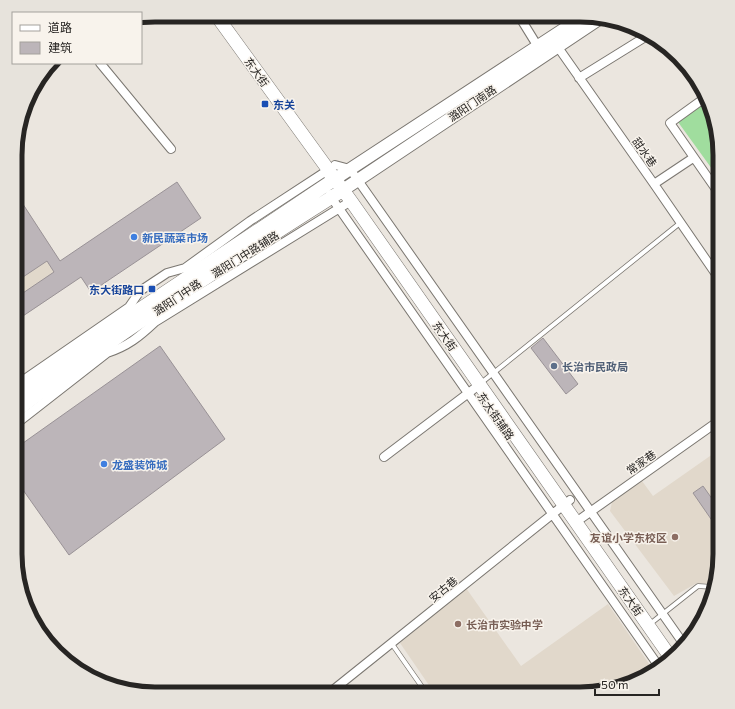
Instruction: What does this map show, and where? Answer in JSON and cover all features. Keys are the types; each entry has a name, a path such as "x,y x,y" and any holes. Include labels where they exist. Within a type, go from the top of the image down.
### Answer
{"main road":[{"name":"东大街","path":"221,22 341,177 351,201 486,380"},
{"name":"东大街","path":"231,22 486,380 567,503 583,517 674,648"},
{"name":"潞阳门南路","path":"554,42 577,22"},
{"name":"潞阳门南路","path":"341,177 554,42 593,23"},
{"name":"潞阳门中路","path":"22,407 138,323 221,267 331,197 341,177"},
{"name":"潞阳门中路","path":"22,394 113,327 341,177"},
{"name":"东大街","path":"655,620 669,653"}],"street":[{"path":"523,22 540,51"},
{"path":"579,78 643,38"},
{"name":"甜水巷","path":"554,42 713,270"},
{"path":"101,64 171,149"},
{"path":"701,101 670,123 713,185"},
{"path":"654,184 693,158"},
{"name":"潞阳门中路辅路","path":"22,381 128,307 140,291 167,273 186,268 250,221 341,177"},
{"name":"东大街辅路","path":"331,197 467,394 656,663"},
{"name":"潞阳门中路辅路","path":"22,419 107,354 122,348 143,333 155,322 351,201"},
{"path":"384,457 486,380"},
{"name":"东大街辅路","path":"486,380 655,620 681,641"},
{"name":"常家巷","path":"583,517 713,425"},
{"name":"安古巷","path":"337,687 567,503"}],"lane":[{"path":"486,380 680,223"},
{"path":"655,620 698,586 708,587"},
{"path":"392,644 422,687"}],"shaded area":[{"path":"22,203 74,282 22,317"},
{"name":"友谊小学东校区","path":"713,454 713,563 709,584 697,583 674,596 610,511 612,502 642,481 653,496"},
{"name":"长治市实验中学","path":"466,588 521,666 608,604 651,666 623,680 589,687 430,687 400,643"}],"green space":[{"path":"703,105 706,112 713,146 713,170 678,122"}],"building":[{"name":"新民蔬菜市场","path":"177,182 201,218 91,292 81,277 22,317 22,294 54,272 47,261 22,278 22,203 60,261"},
{"name":"长治市民政局","path":"543,338 578,384 566,394 531,348"},
{"name":"龙盛装饰城","path":"160,346 225,439 69,555 22,488 22,444"},
{"path":"703,486 713,500 713,522 693,493"}],"place":[{"name":"东关","path":"265,104"},
{"name":"新民蔬菜市场","path":"134,237"},
{"name":"东大街路口","path":"152,289"},
{"name":"长治市民政局","path":"554,366"},
{"name":"龙盛装饰城","path":"104,464"},
{"name":"友谊小学东校区","path":"675,537"},
{"name":"长治市实验中学","path":"458,624"}]}
